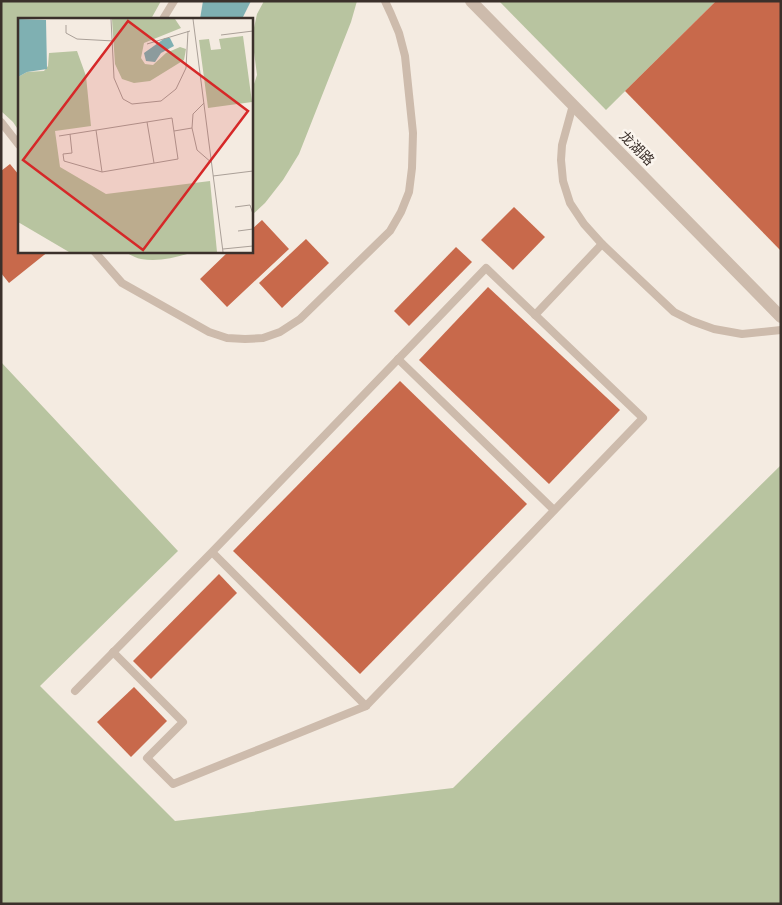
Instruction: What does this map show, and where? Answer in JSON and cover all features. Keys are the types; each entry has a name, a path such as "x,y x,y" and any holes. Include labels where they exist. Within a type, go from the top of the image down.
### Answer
{"street":[{"name":"龙湖路","path":"471,1 781,316"}],"lane":[{"path":"164,18 174,1"},
{"path":"95,252 122,283 209,332 227,338 263,338 280,332 300,320 390,231 401,212 409,192 413,133 404,56 399,33 385,1"},
{"path":"573,105 562,145 563,181 570,203 584,224 602,244 674,312 692,321 714,329 742,334 781,330"},
{"path":"3,127 18,144"},
{"path":"536,315 602,244"},
{"path":"75,691 486,268 643,418 366,706 173,784 147,758 183,722 113,652"},
{"path":"398,359 554,510"},
{"path":"212,552 366,706"}],"green space":[{"path":"1,1 161,1 152,18 18,18 18,130 1,111"},
{"path":"264,1 357,1 351,22 299,154 283,180 265,203 252,215 252,90 257,75 252,37 257,14"},
{"path":"499,1 716,1 606,110"},
{"path":"125,252 193,252 155,260 134,257"},
{"path":"1,362 178,551 40,686 175,821 453,788 781,465 781,904 1,904"}],"water":[{"path":"203,1 251,1 242,18 200,18"}],"building":[{"path":"716,1 781,1 781,251 625,91"},
{"path":"10,164 18,174 18,252 48,252 9,283 1,273 1,171"},
{"path":"514,207 545,237 513,270 481,240"},
{"path":"262,220 289,249 227,307 200,279 228,252 252,252 252,229"},
{"path":"306,239 329,263 282,308 259,283"},
{"path":"456,247 472,262 409,326 394,311"},
{"path":"488,287 620,410 549,484 419,360"},
{"path":"400,381 527,504 360,674 233,551"},
{"path":"219,574 237,593 151,679 133,661"},
{"path":"134,687 167,721 131,757 97,722"}]}
